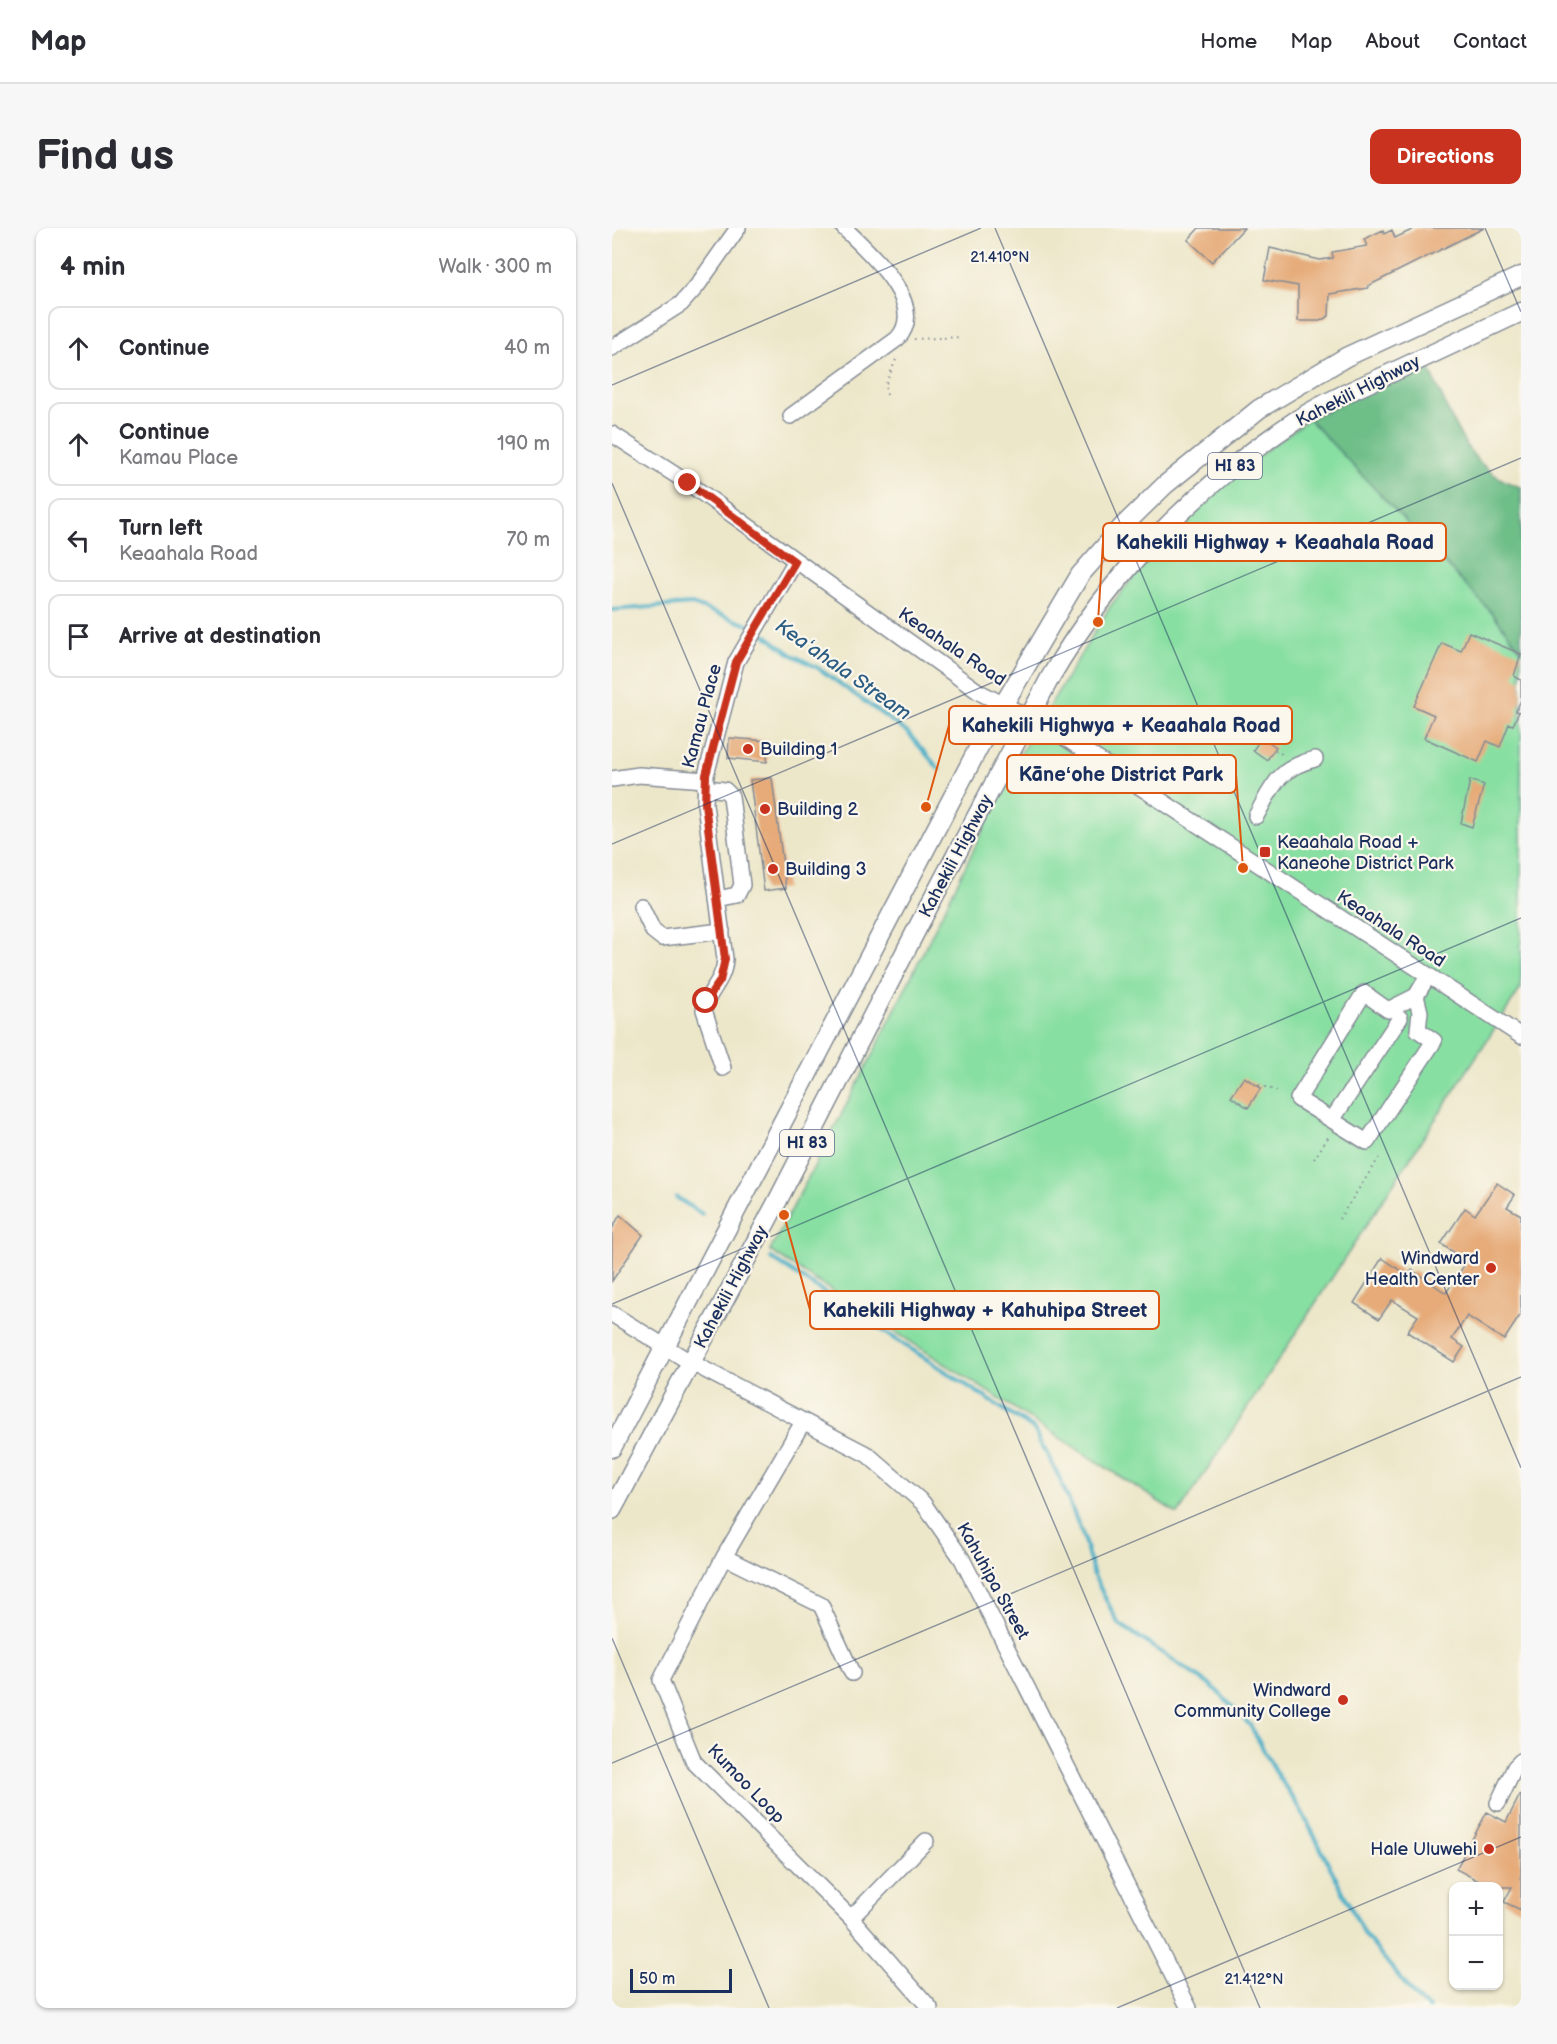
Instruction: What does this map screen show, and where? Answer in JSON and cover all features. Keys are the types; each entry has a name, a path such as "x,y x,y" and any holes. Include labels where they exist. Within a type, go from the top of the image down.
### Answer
{"main road":[{"name":"Kahekili Highway","path":"612,1448 1002,705 1080,574 1124,525 1206,449 1259,409 1328,367 1521,276"},
{"name":"Kahekili Highway","path":"612,1510 777,1202 921,921 1030,716 1072,640 1095,609 1149,547 1205,490 1265,443 1313,411 1521,312"}],"street":[{"path":"612,348 681,304 738,228"},
{"path":"791,416 897,339 903,337 906,315 893,280 874,255 844,228"},
{"name":"Keaahala Road","path":"612,434 688,483 979,692 1002,705 1030,716 1521,1036"},
{"name":"Kamau Place","path":"723,1068 704,1010 706,1001 724,973 725,959 705,784 732,671 749,636 795,562"},
{"path":"1256,816 1272,785 1285,770 1315,759"},
{"path":"612,779 639,775 705,784 725,790 731,796 741,891 737,895 717,899"},
{"path":"641,906 656,934 662,938 722,931"},
{"path":"1333,1124 1394,1014 1416,996 1428,976"},
{"path":"1364,993 1418,1030 1434,1041 1367,1142 1333,1124 1298,1099 1364,993"},
{"path":"1416,996 1420,1012 1418,1030"},
{"name":"Kahuhipa Street","path":"612,1314 690,1362 868,1455 923,1503 944,1530 962,1559 1189,2008"},
{"name":"Kumoo Loop","path":"803,1422 724,1557 661,1680 694,1762 851,1918 930,2008"},
{"path":"724,1557 821,1605 852,1673"},
{"path":"1498,1803 1515,1767 1521,1761"},
{"path":"851,1918 926,1841"}],"path":[{"path":"888,395 885,386 903,337 961,337"},
{"path":"1253,1083 1277,1091"},
{"path":"1314,1159 1333,1124"},
{"path":"1339,1219 1380,1158"}],"green space":[{"path":"1427,363 1452,419 1473,454 1486,468 1502,479 1521,487 1521,650 1493,614 1309,419"},
{"path":"1309,419 1493,614 1521,650 1521,988 1178,1514 770,1251 877,1046 1023,749 1111,605 1174,527 1221,483"}],"building":[{"path":"1199,228 1244,228 1212,262 1188,240"},
{"path":"1416,228 1484,228 1368,288 1330,294 1329,316 1320,321 1298,321 1298,286 1264,280 1270,248 1320,260 1333,258 1332,252 1367,246 1364,239 1383,230 1384,234 1392,230 1395,238"},
{"path":"1469,632 1521,654 1514,676 1521,680 1521,700 1516,711 1519,712 1513,725 1509,724 1500,747 1487,741 1478,762 1424,738 1434,715 1414,706 1442,643 1461,651"},
{"path":"1262,737 1276,747 1267,760 1253,750"},
{"name":"Building 1","path":"729,738 768,741 767,762 728,758"},
{"path":"772,778 786,888 764,891 750,780"},
{"path":"1470,780 1484,785 1472,827 1461,823"},
{"path":"1244,1077 1261,1088 1248,1108 1231,1096"},
{"path":"1497,1183 1515,1195 1507,1207 1521,1215 1521,1314 1504,1340 1467,1316 1452,1339 1464,1347 1454,1362 1407,1332 1418,1316 1392,1300 1379,1319 1354,1303 1382,1258 1409,1276 1412,1270 1446,1293 1467,1261 1441,1244 1465,1208 1475,1215"},
{"path":"620,1215 643,1235 612,1281 612,1229"},
{"name":"Hale Uluwehi","path":"1521,1793 1521,1910 1504,1902 1512,1887 1503,1887 1503,1882 1481,1882 1456,1869 1487,1812 1506,1822"}],"waterway":[{"name":"Keaʻahala Stream","path":"612,610 692,604 751,626"},
{"name":"Keaʻahala Stream","path":"758,629 791,654 818,668 908,733 939,769"},
{"path":"676,1197 702,1214"},
{"path":"771,1258 1034,1429 1059,1477 1082,1533 1094,1576 1118,1623 1213,1687 1250,1725 1275,1771 1302,1812 1365,1935 1418,2000 1429,2008"}],"place":[{"name":"Kahekili Highway + Keaahala Road","path":"1098,622"},
{"name":"Building 1","path":"748,749"},
{"name":"Kahekili Highwya + Keaahala Road","path":"926,807"},
{"name":"Building 2","path":"765,809"},
{"name":"Keaahala Road + Kaneohe District Park","path":"1265,852"},
{"name":"Kāneʻohe District Park","path":"1243,868"},
{"name":"Building 3","path":"773,869"},
{"name":"Kahekili Highway + Kahuhipa Street","path":"784,1215"},
{"name":"Windward Health Center","path":"1491,1268"},
{"name":"Windward Community College","path":"1343,1700"},
{"name":"Hale Uluwehi","path":"1489,1849"}],"route":[{"path":"688,483 795,562 749,636 732,671 708,763 705,804 725,966 716,989 706,1001"}]}
